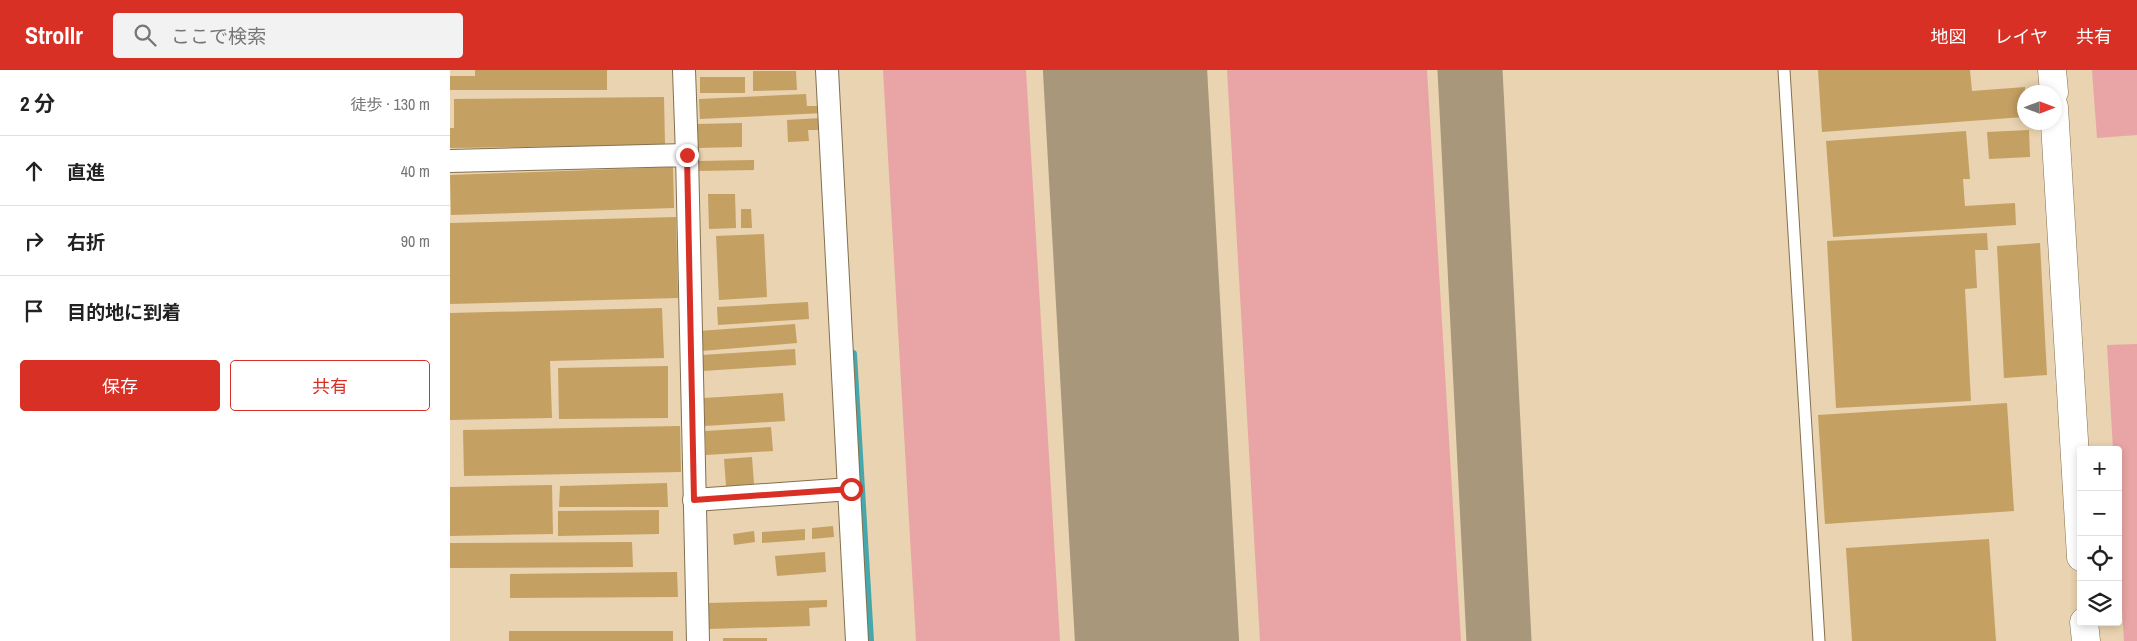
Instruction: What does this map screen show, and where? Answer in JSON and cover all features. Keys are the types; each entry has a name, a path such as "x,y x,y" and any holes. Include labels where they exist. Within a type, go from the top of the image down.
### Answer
{"street":[{"path":"684,70 698,641"},
{"path":"827,70 858,641"},
{"path":"2052,70 2053,85"},
{"path":"2055,130 2080,536"},
{"path":"450,161 687,155"},
{"path":"694,500 851,489"},
{"path":"2084,626 2086,641"}],"lane":[{"path":"1784,70 1819,641"}],"shaded area":[{"path":"883,70 1026,70 1060,641 916,641"},
{"path":"1227,70 1427,70 1461,641 1260,641"},
{"path":"2092,70 2137,70 2137,135 2097,138"},
{"path":"2137,344 2137,641 2124,641 2122,609 2122,446 2113,446 2107,345"}],"building":[{"path":"475,70 607,70 607,90 450,90 450,76 475,76"},
{"path":"1818,70 1970,70 1972,91 2017,88 2017,118 1822,132"},
{"path":"753,71 796,71 797,90 753,91"},
{"path":"700,77 745,77 745,93 700,93"},
{"path":"806,94 807,106 824,106 824,113 700,119 699,99"},
{"path":"664,97 665,145 450,148 450,128 454,128 454,99"},
{"path":"821,118 822,130 808,130 809,141 788,142 787,120"},
{"path":"742,123 742,147 697,148 696,124"},
{"path":"2029,130 2030,157 1989,159 1987,132"},
{"path":"1966,131 1970,179 1963,179 1965,206 2015,203 2016,225 1833,237 1826,141"},
{"path":"754,160 754,170 698,171 698,161"},
{"path":"673,167 674,208 451,215 450,175"},
{"path":"708,194 735,194 736,228 709,229"},
{"path":"741,209 751,209 752,228 741,228"},
{"path":"676,217 678,298 450,304 450,223"},
{"path":"1987,233 1988,250 1975,250 1977,288 1965,289 1971,401 1836,408 1827,241"},
{"path":"764,234 767,297 719,300 716,236"},
{"path":"2040,243 2047,375 2004,378 1997,246"},
{"path":"808,302 809,319 718,325 717,307"},
{"path":"662,308 664,358 550,361 552,418 450,420 450,313"},
{"path":"795,324 797,343 701,351 699,331"},
{"path":"795,349 796,365 703,371 702,355"},
{"path":"668,366 668,418 559,419 558,368"},
{"path":"783,393 785,421 705,426 704,398"},
{"path":"2007,403 2014,511 1825,524 1818,415"},
{"path":"680,426 681,472 464,476 463,430"},
{"path":"771,427 773,451 706,455 705,431"},
{"path":"752,457 754,484 726,486 724,459"},
{"path":"667,483 668,507 559,507 560,486"},
{"path":"552,485 553,534 450,536 450,487"},
{"path":"659,510 659,534 558,536 558,511"},
{"path":"833,526 834,537 812,539 812,528"},
{"path":"805,529 805,540 762,543 762,532"},
{"path":"754,531 755,542 734,545 733,534"},
{"path":"1989,539 1996,641 1852,641 1846,548"},
{"path":"632,542 633,567 450,568 450,543"},
{"path":"825,552 826,572 777,576 775,556"},
{"path":"677,572 678,597 510,598 510,574"},
{"path":"827,600 827,607 809,608 810,626 708,629 708,603"},
{"path":"509,631 673,631 673,641 509,641"},
{"path":"723,638 767,638 767,641 723,641"}],"waterway":[{"path":"853,354 870,641"}],"taxiway":[{"path":"1470,70 1499,641"}],"runway":[{"path":"1125,70 1157,641"}],"route":[{"path":"687,155 694,500 851,489"}]}
